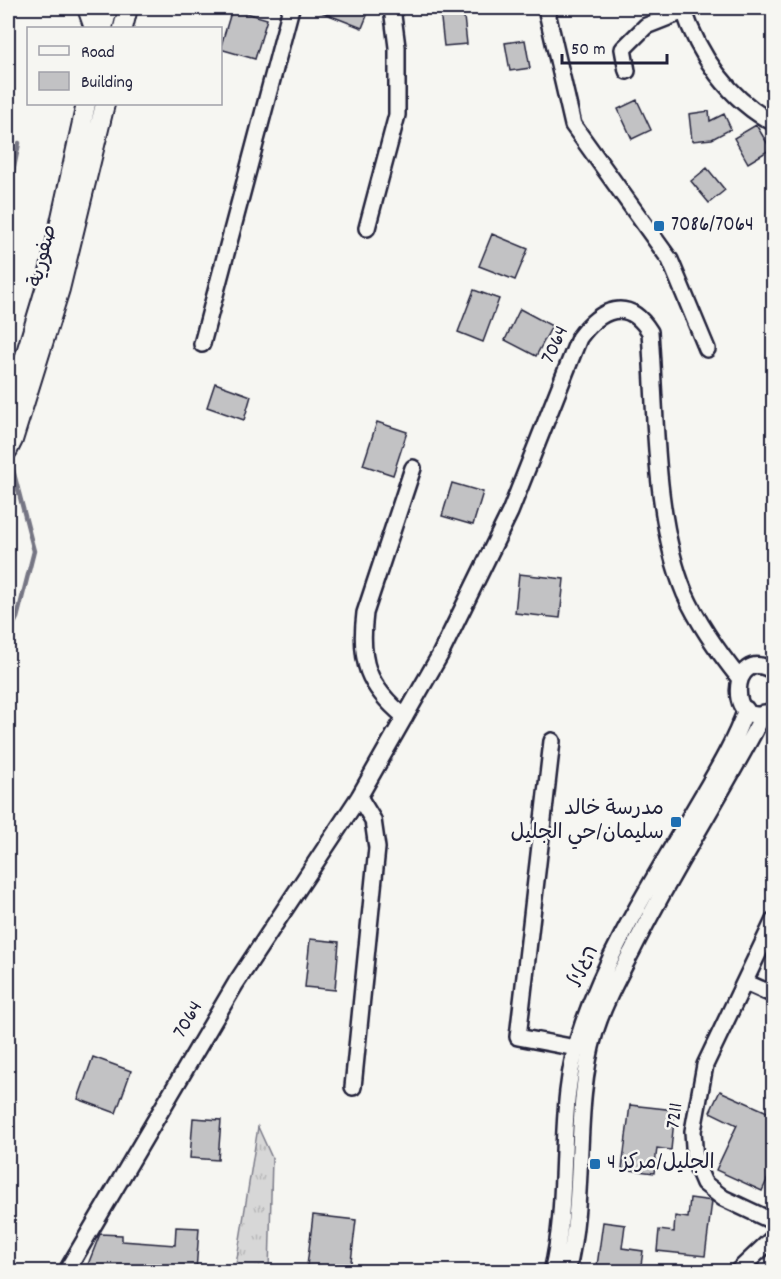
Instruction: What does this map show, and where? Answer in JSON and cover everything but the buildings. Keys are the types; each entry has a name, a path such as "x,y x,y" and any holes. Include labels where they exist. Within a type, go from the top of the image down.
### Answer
{"main road":[{"path":"87,8 94,27"},
{"path":"103,27 108,8"},
{"path":"123,27 128,8"},
{"name":"صفورية","path":"8,412 46,286 87,105"},
{"name":"صفورية","path":"8,450 60,289 105,105"}],"street":[{"path":"202,344 291,8"},
{"path":"367,228 397,115 398,47 392,8"},
{"path":"546,8 573,125 670,260 708,349"},
{"path":"627,71 623,49 646,26 683,9 690,28 711,65 729,88 735,95 774,123"},
{"name":"7064","path":"66,1272 236,983 359,797 440,655 510,512 579,338 592,320 606,312 623,310 640,317 650,332 659,457 667,527 674,560 686,594 707,635 740,679"},
{"path":"405,717 390,705 369,672 362,653 362,635 365,614 413,468"},
{"path":"769,711 746,709 738,699 736,690 740,679 751,669 760,667 772,669"},
{"name":"הגליל","path":"552,1272 557,1249 567,1099 582,1025 615,950 641,900 726,754 746,709"},
{"name":"הגליל","path":"567,1272 576,1213 582,1101 596,1030 614,987 654,908 769,711"},
{"path":"552,741 518,1037 576,1048"},
{"path":"353,1087 377,848 373,819 359,797"},
{"name":"7211","path":"774,920 705,1065 693,1131 695,1162 704,1183 723,1198 774,1222"},
{"path":"745,982 774,995"},
{"path":"736,1272 774,1237"}],"green space":[{"path":"258,1127 272,1158 269,1271 235,1271"}],"waterway":[{"path":"8,196 19,143"},
{"path":"8,635 17,618 34,551 12,466"}],"place":[{"name":"7086/7064","path":"659,226"},
{"name":"مدرسة خالد سليمان/حي الجليل","path":"676,822"},
{"name":"الجليل/مركز 4","path":"595,1164"}]}
